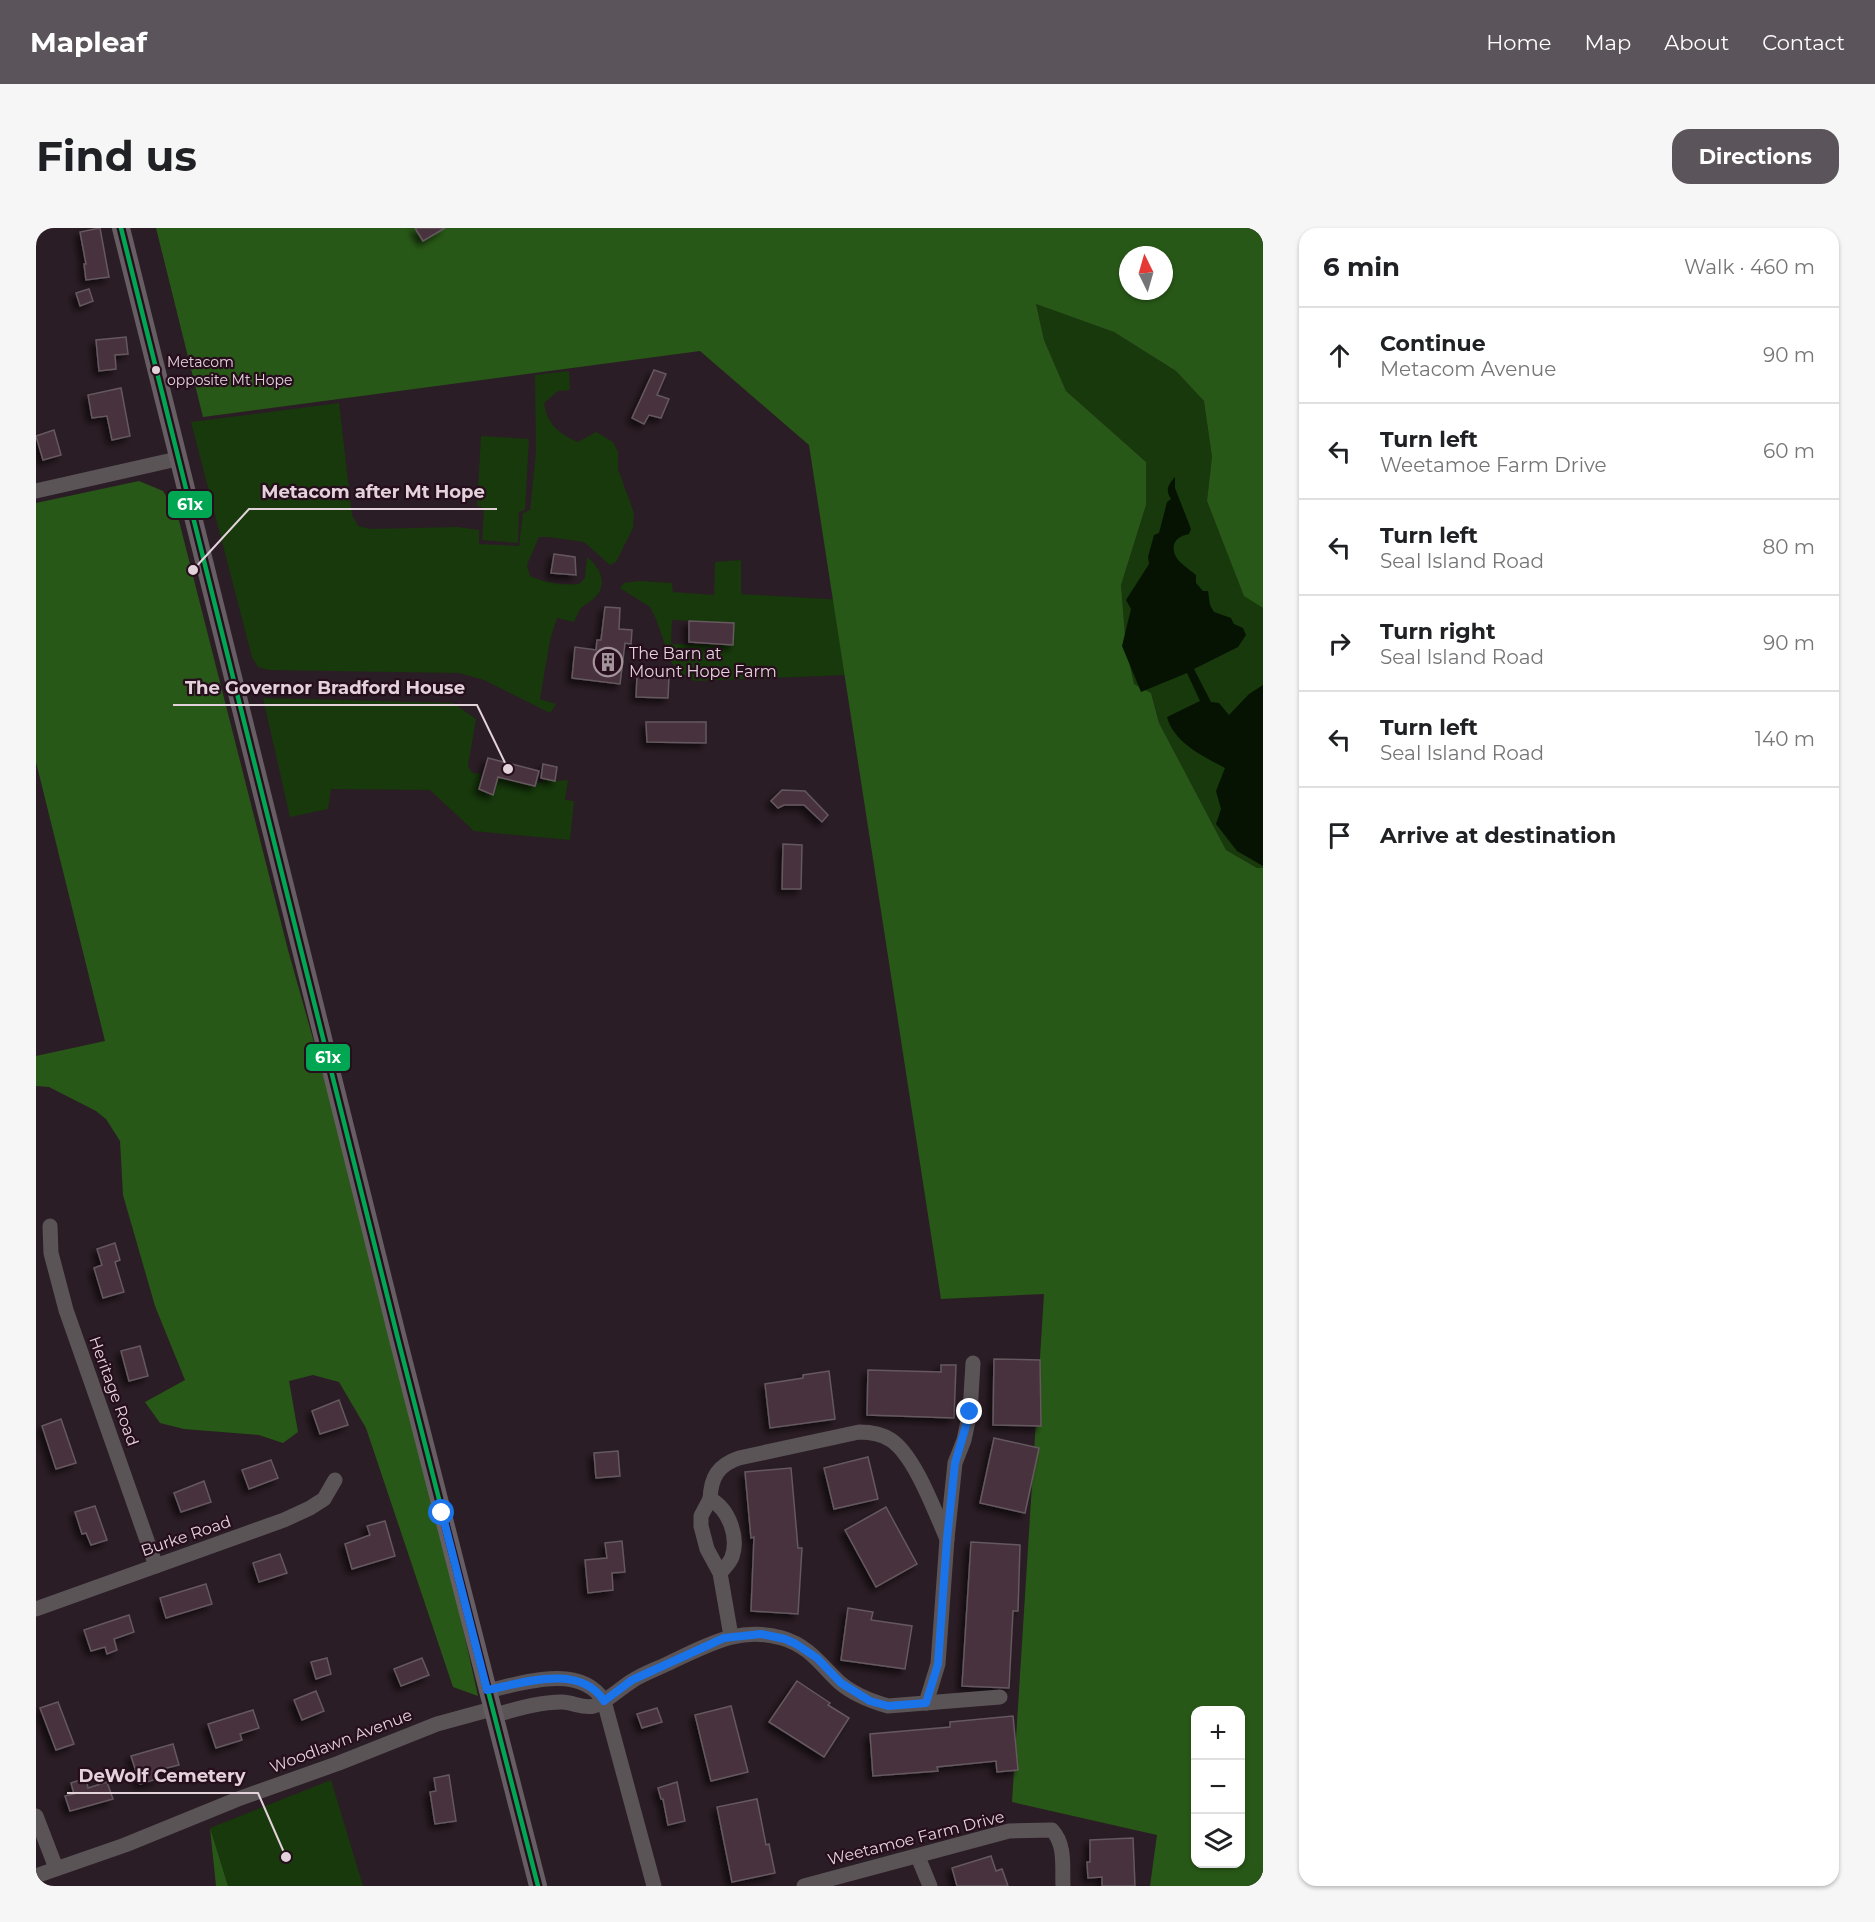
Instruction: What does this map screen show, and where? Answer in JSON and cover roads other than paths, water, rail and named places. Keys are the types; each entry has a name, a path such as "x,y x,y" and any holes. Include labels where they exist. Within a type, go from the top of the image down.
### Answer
{"main road":[{"path":"121,228 177,459 538,1886"}],"street":[{"path":"36,491 177,459"},
{"name":"Heritage Road","path":"50,1226 51,1253 66,1310 156,1566"},
{"path":"926,1703 938,1664 955,1463 970,1412 973,1363"},
{"path":"731,1636 720,1573 707,1548 701,1526 701,1516 710,1498 712,1481 716,1473 728,1461 859,1432 870,1432 889,1438 902,1449 929,1495 947,1539"},
{"name":"Burke Road","path":"36,1609 189,1556 310,1508 324,1499 335,1480"},
{"path":"710,1498 723,1509 733,1530 732,1557 720,1573"},
{"path":"494,1712 550,1702 571,1702 590,1707 604,1701 632,1680 731,1636 761,1634 796,1644 817,1658 841,1683 861,1697 879,1704 888,1706 1000,1697"},
{"path":"544,1679 550,1702"},
{"path":"487,1690 544,1679 572,1680 586,1684 598,1693 604,1701 654,1886"},
{"name":"Woodlawn Avenue","path":"36,1876 125,1845 238,1799 339,1763 437,1724 494,1712"},
{"path":"36,1816 56,1868"},
{"name":"Weetamoe Farm Drive","path":"804,1886 1009,1832 1052,1830 1058,1836 1062,1846 1063,1886"},
{"path":"918,1857 930,1886"}],"place":[{"name":"Metacom opposite Mt Hope","path":"156,370"},
{"name":"Metacom after Mt Hope","path":"193,570"},
{"name":"The Barn at Mount Hope Farm","path":"608,662"},
{"name":"The Governor Bradford House","path":"508,769"},
{"name":"DeWolf Cemetery","path":"286,1857"}]}
